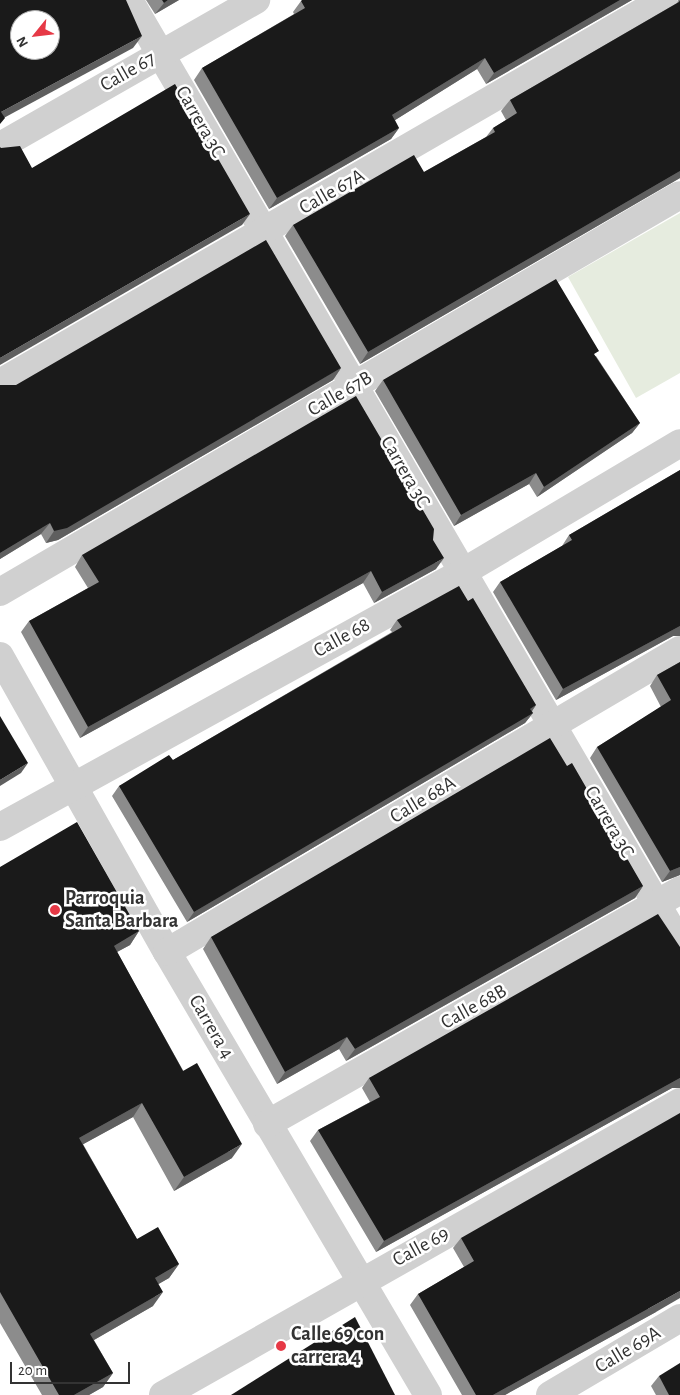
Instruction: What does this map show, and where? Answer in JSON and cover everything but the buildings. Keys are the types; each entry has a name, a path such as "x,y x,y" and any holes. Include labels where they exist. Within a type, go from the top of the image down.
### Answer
{"street":[{"name":"Carrera 3C","path":"129,0 680,944"},
{"name":"Calle 67","path":"0,146 256,0"},
{"name":"Calle 67A","path":"0,383 663,0"},
{"name":"Calle 67B","path":"0,592 680,195"},
{"name":"Calle 68","path":"0,827 463,572 680,444"},
{"name":"Calle 68A","path":"167,952 680,650"},
{"name":"Carrera 4","path":"0,656 75,784 167,952 428,1395"},
{"name":"Calle 68B","path":"267,1124 680,890"},
{"name":"Calle 69","path":"163,1395 361,1281 680,1102"},
{"name":"Calle 69A","path":"550,1395 680,1318"}],"shaded area":[{"path":"680,213 680,373 636,398 568,277"}],"place":[{"name":"Parroquia Santa Barbara","path":"55,910"},
{"name":"Calle 69 con carrera 4","path":"281,1346"}]}
